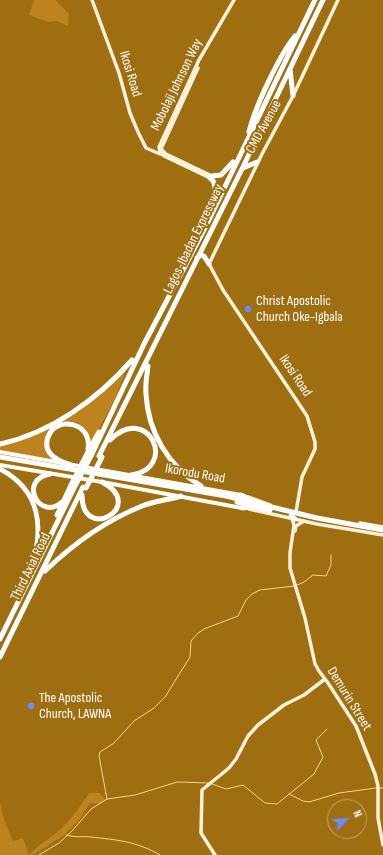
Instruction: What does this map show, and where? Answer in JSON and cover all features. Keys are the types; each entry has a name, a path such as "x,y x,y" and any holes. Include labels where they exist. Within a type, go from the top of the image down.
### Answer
{"highway":[{"name":"Lagos-Ibadan Expressway","path":"73,485 144,344 206,226 315,0"},
{"name":"Lagos-Ibadan Expressway","path":"84,488 196,259 242,169 323,0"},
{"path":"247,139 256,111 286,48 302,29 308,30"},
{"path":"291,66 293,96"},
{"path":"292,85 298,86"},
{"path":"262,108 268,106 268,115"},
{"path":"197,242 195,231 206,226 215,187 211,177 225,172 240,153"},
{"path":"242,169 258,162"},
{"path":"196,259 202,256 209,264"},
{"path":"0,444 35,432 77,409 106,387 132,360 144,344"},
{"path":"152,351 148,366 146,392 148,413 154,431 165,452 173,463 185,476 201,486"},
{"path":"90,453 127,374 132,360"},
{"path":"100,456 110,440 148,366"},
{"path":"71,465 55,459 48,449 48,439 56,427 69,423 83,430 88,440 90,453"},
{"path":"110,440 119,432 132,427 144,431 154,442 156,455 153,464 144,471 131,475"},
{"name":"Ikorodu Road","path":"0,457 257,505 383,531"},
{"name":"Ikorodu Road","path":"0,460 257,505 293,518 383,531"},
{"path":"0,469 10,474 23,486 35,507 39,530 36,551 23,591"},
{"path":"50,474 40,477 36,481 33,492 36,500 42,505 52,507 60,503 66,496"},
{"path":"82,495 83,507 90,516 99,519 112,514 118,505 118,497 113,488 102,482"},
{"path":"30,571 66,496 73,485"},
{"name":"Third Axial Road","path":"0,639 73,485"},
{"path":"35,586 45,571 84,488"},
{"name":"Third Axial Road","path":"0,657 84,488"},
{"path":"241,495 257,505"},
{"path":"45,571 69,549 103,525 141,506 181,496"},
{"path":"242,508 257,505"}],"main road":[{"name":"Ikorodu Road","path":"0,452 201,486 241,495"},
{"name":"Ikorodu Road","path":"0,465 242,508"}],"street":[{"name":"Ikosi Road","path":"92,0 119,73 132,119 145,146 151,150"},
{"name":"Mobolaji Johnson Way","path":"161,151 160,143 199,60 236,0"},
{"name":"Mobolaji Johnson Way","path":"161,151 201,62 236,0"},
{"name":"CMD Avenue","path":"209,264 258,162 298,86 338,0"},
{"path":"151,150 161,151 211,177"},
{"path":"151,150 161,151"},
{"name":"Ikosi Road","path":"209,264 223,290 305,410 310,423 315,442 315,449 302,477 296,512"},
{"name":"Ikorodu Road","path":"241,495 296,512 383,531"},
{"name":"Ikorodu Road","path":"242,508 304,521 383,531"},
{"name":"Demurin Street","path":"293,518 294,525 290,561 317,668 359,731 379,787"},
{"name":"Demurin Street","path":"304,521 296,526 292,548 291,561 296,586 307,618 319,667 361,730 377,773 383,845"},
{"path":"215,855 203,838 200,830 202,790 234,763 252,730 282,706 304,695 325,679"},
{"name":"Demurin Street","path":"381,823 383,834"}],"shaded area":[{"path":"34,0 56,0 69,14 68,26 57,21 48,22 29,15"},
{"path":"127,368 114,401 91,444 83,428 79,424 69,422 56,428 48,434 49,455 53,460 0,450 0,445 63,419"},
{"path":"89,793 99,793 105,799 101,804 90,803 79,820 63,836 33,855 29,855 67,822 77,811"},
{"path":"0,801 3,817 13,841 23,838 29,855 0,855"}],"waterway":[{"path":"107,799 99,756 100,752 114,743 134,721 154,708 165,697 190,657 191,641 197,634 204,629 238,616 246,600 252,594 260,590 295,586 304,582 313,575 326,576 331,565 331,555"},
{"path":"212,784 226,789 243,785 265,803 277,804 314,774 323,757 316,740 327,729"},
{"path":"39,855 59,843 72,831 91,809 107,799 135,795 177,782 209,783"},
{"path":"289,794 303,801 309,802 339,793 376,788"},
{"path":"66,835 118,840 143,847 160,855"}],"place":[{"name":"Christ Apostolic Church Oke-Igbala","path":"248,309"},
{"name":"The Apostolic Church, LAWNA","path":"31,706"}]}
